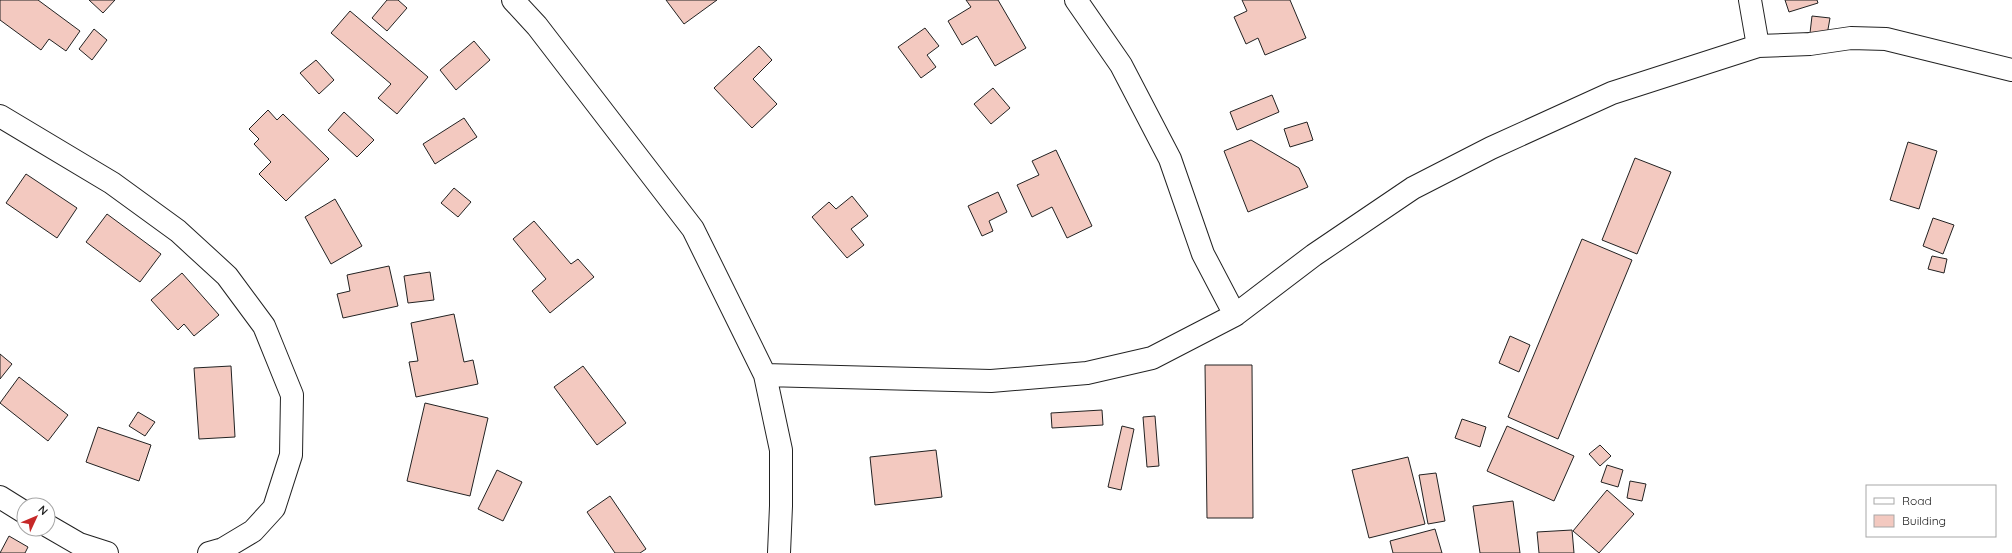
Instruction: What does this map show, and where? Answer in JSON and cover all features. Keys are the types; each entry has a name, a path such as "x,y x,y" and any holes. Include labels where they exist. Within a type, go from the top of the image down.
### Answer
{"street":[{"path":"513,0 537,26 693,228 765,375 780,450 781,506 779,553"},
{"path":"1076,0 1121,65 1170,159 1203,254 1235,315"},
{"path":"1750,0 1758,46"},
{"path":"765,375 991,381 1087,373 1152,358 1235,315 1314,255 1413,188 1491,148 1612,93 1758,46 1810,44 1851,38 1886,39 2012,70"},
{"path":"0,116 112,183 178,230 227,276 264,326 292,395 291,455 274,508 253,532 222,549 209,553"},
{"path":"0,497 16,507"},
{"path":"56,531 79,544 107,553"}],"building":[{"path":"0,0 38,0 80,31 66,51 49,39 41,50 0,20"},
{"path":"89,0 115,0 103,13"},
{"path":"387,0 398,0 407,8 387,31 372,18"},
{"path":"666,0 717,0 684,24"},
{"path":"966,0 998,0 1026,48 995,66 977,36 962,45 948,21 971,7"},
{"path":"1242,0 1290,0 1306,38 1265,55 1258,38 1246,44 1234,17 1247,11"},
{"path":"1785,0 1817,0 1818,3 1789,12"},
{"path":"350,11 428,77 397,114 378,98 391,84 331,33"},
{"path":"1812,16 1830,18 1827,35 1810,33"},
{"path":"925,28 939,46 927,55 936,67 921,78 898,47"},
{"path":"94,29 107,40 92,60 79,49"},
{"path":"474,41 490,60 456,90 440,70"},
{"path":"759,46 772,60 753,79 777,104 752,128 714,88"},
{"path":"316,60 334,80 319,94 300,73"},
{"path":"993,88 1010,108 991,124 974,104"},
{"path":"1272,95 1279,112 1237,130 1230,112"},
{"path":"268,110 277,120 283,114 329,159 286,201 259,174 271,162 254,144 259,139 249,129"},
{"path":"344,112 374,140 357,157 328,130"},
{"path":"464,118 477,137 435,164 423,144"},
{"path":"1307,122 1313,140 1290,147 1284,129"},
{"path":"1251,140 1299,168 1308,187 1248,212 1224,151"},
{"path":"1908,142 1937,151 1919,209 1890,200"},
{"path":"1056,150 1092,226 1067,238 1052,207 1032,217 1017,185 1039,175 1032,161"},
{"path":"1635,158 1671,172 1637,254 1602,240"},
{"path":"26,174 77,208 57,238 6,203"},
{"path":"454,188 471,202 458,217 441,203"},
{"path":"998,192 1007,212 989,221 993,231 982,236 968,206"},
{"path":"852,196 868,216 851,229 864,245 847,258 812,217 829,202 836,209"},
{"path":"335,199 362,246 331,264 305,217"},
{"path":"107,214 161,254 140,282 86,242"},
{"path":"1933,218 1954,225 1943,254 1923,246"},
{"path":"534,221 571,264 578,259 594,277 550,313 532,291 546,279 513,239"},
{"path":"1582,239 1632,260 1558,439 1508,417"},
{"path":"1932,256 1947,259 1944,273 1928,269"},
{"path":"389,266 398,306 343,318 337,294 350,291 347,275"},
{"path":"430,272 434,300 408,303 404,276"},
{"path":"182,273 219,315 194,336 184,324 178,330 151,300"},
{"path":"454,314 464,362 473,360 478,384 416,397 409,362 418,361 411,323"},
{"path":"1510,336 1530,345 1519,372 1499,363"},
{"path":"0,354 12,364 0,379"},
{"path":"1205,365 1252,365 1253,518 1207,518"},
{"path":"231,366 235,437 199,439 194,368"},
{"path":"583,366 626,423 597,445 554,387"},
{"path":"19,377 68,415 48,441 0,403"},
{"path":"425,403 488,418 470,496 407,481"},
{"path":"1102,410 1103,425 1052,428 1051,413"},
{"path":"138,412 155,422 145,436 129,426"},
{"path":"1155,416 1159,466 1147,467 1143,417"},
{"path":"1462,419 1486,427 1480,447 1455,438"},
{"path":"1122,426 1134,429 1121,490 1108,487"},
{"path":"1507,426 1574,456 1554,501 1487,471"},
{"path":"98,427 151,445 139,481 86,462"},
{"path":"1600,445 1611,456 1600,466 1589,454"},
{"path":"936,450 942,497 875,505 870,457"},
{"path":"1408,457 1425,524 1369,538 1352,470"},
{"path":"1607,465 1623,470 1618,487 1601,482"},
{"path":"497,470 522,482 503,521 478,509"},
{"path":"1436,473 1445,521 1428,524 1419,475"},
{"path":"1630,481 1646,484 1642,501 1627,498"},
{"path":"1607,490 1634,514 1599,553 1573,531"},
{"path":"610,496 646,549 640,553 615,553 587,512"},
{"path":"1513,501 1520,553 1480,553 1473,506"},
{"path":"1435,529 1442,553 1393,553 1390,541"},
{"path":"1572,530 1574,553 1539,553 1537,532"},
{"path":"9,536 28,547 25,553 0,553"}]}
